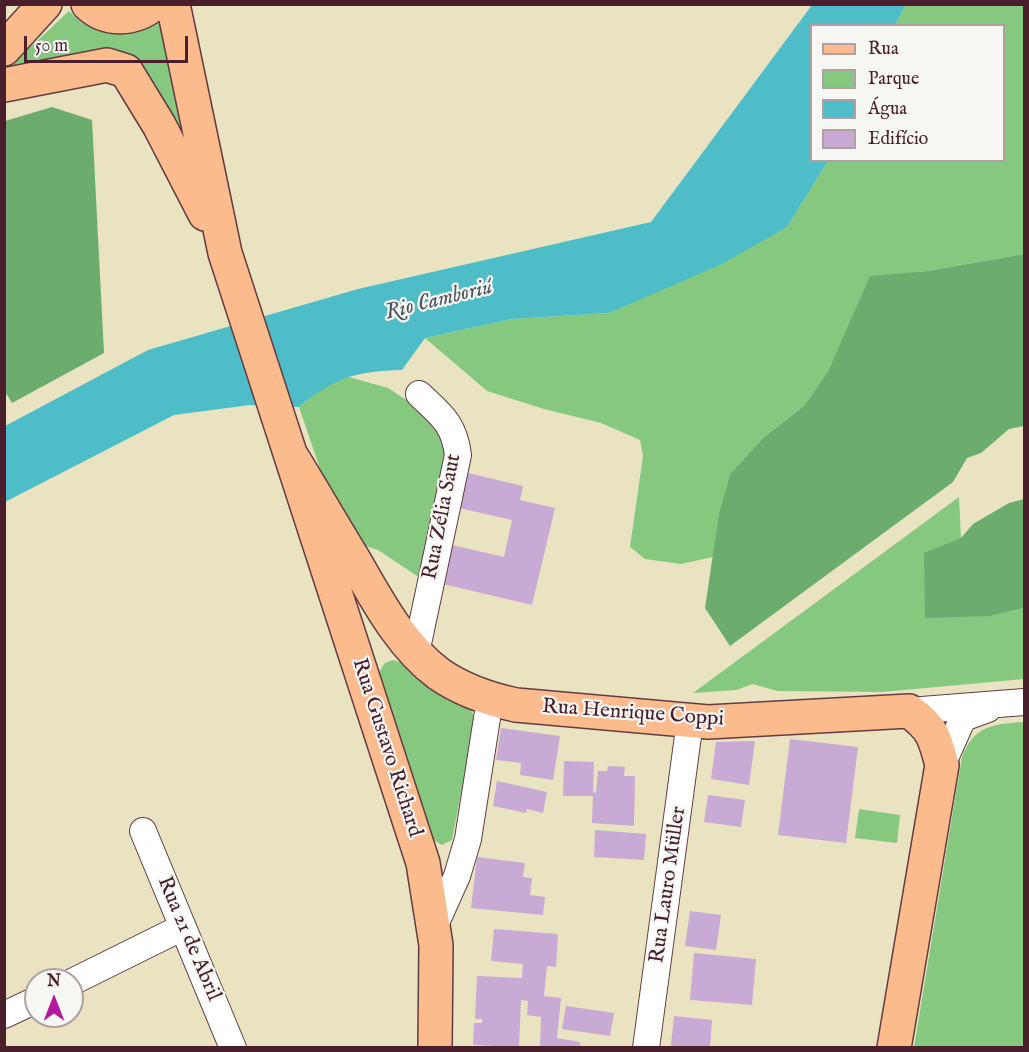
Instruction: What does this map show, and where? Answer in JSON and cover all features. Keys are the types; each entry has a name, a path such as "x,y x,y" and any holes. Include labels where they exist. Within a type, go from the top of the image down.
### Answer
{"main road":[{"path":"4,49 45,4"},
{"path":"88,4 110,16 126,17 139,14 154,4"},
{"name":"Rua Gustavo Richard","path":"173,4 225,253 423,863 435,925 437,974 434,1047"},
{"name":"Rua Gustavo Richard","path":"4,85 107,64 126,71 159,125 225,253"},
{"name":"Rua Gustavo Richard","path":"289,446 373,592 411,646"},
{"name":"Rua Henrique Coppi","path":"411,646 439,674 464,689 490,699 567,711 690,721 909,711"},
{"path":"894,1047 942,765 932,732 909,711"}],"street":[{"name":"Rua Zélia Saut","path":"411,646 458,455 456,435 445,419 419,394"},
{"path":"435,925 457,876 468,840 490,699"},
{"path":"942,765 963,718 1015,702"},
{"name":"Rua Henrique Coppi","path":"909,711 1015,702"},
{"name":"Rua Lauro Müller","path":"646,1047 690,721"},
{"name":"Rua 21 de Abril","path":"143,831 233,1047"},
{"path":"84,976 183,927"},
{"path":"4,1015 24,1006"}],"green space":[{"path":"906,5 1024,5 1024,254 928,271 870,277 828,371 805,405 763,438 730,474 719,513 713,557 681,564 645,559 630,547 643,456 640,440 601,423 544,409 487,391 425,338 512,319 609,313 787,227 827,162 1005,162 1005,24 896,24"},
{"path":"69,11 90,27 113,34 137,31 161,20 168,67 193,157 186,158 159,92 151,82 5,79 5,65 35,43"},
{"path":"52,107 92,120 104,353 12,403 4,390 5,121"},
{"path":"1024,254 1024,426 1009,429 981,453 967,458 953,482 730,646 705,608 719,513 730,474 763,438 805,405 828,371 870,276 928,271"},
{"path":"349,377 388,388 446,426 452,446 420,578 378,550 344,539 299,407 326,385"},
{"path":"959,497 961,538 991,616 1024,608 1024,679 882,692 777,691 753,684 736,690 693,693"},
{"path":"1024,499 1024,608 991,616 925,618 924,553 961,538 973,524 1009,503"},
{"path":"393,660 403,663 469,707 473,714 473,729 452,840 442,845 427,836 377,675 385,663"},
{"path":"1024,722 1024,1047 914,1047 962,757 973,738 986,728"},
{"path":"859,809 900,815 897,843 855,838"}],"water":[{"name":"Rio Camboriú","path":"812,5 906,5 896,24 810,24 810,162 827,162 787,227 722,264 609,313 512,319 425,338 402,370 371,372 346,378 323,389 299,407 250,405 174,415 5,502 5,426 148,350 358,289 651,222"}],"building":[{"path":"468,473 523,486 520,500 555,508 532,605 443,584 452,545 504,557 512,520 459,508"},
{"path":"501,728 560,736 553,780 520,775 521,763 496,760"},
{"path":"790,739 858,747 846,843 778,835"},
{"path":"755,741 749,785 711,779 716,742"},
{"path":"564,761 594,762 593,792 596,793 598,771 607,771 608,766 625,767 624,776 635,776 634,826 592,823 593,796 563,796"},
{"path":"497,781 547,792 543,813 527,809 526,813 493,806"},
{"path":"708,795 745,800 741,827 704,822"},
{"path":"595,830 646,834 644,860 594,857"},
{"path":"477,857 525,863 523,877 532,878 530,895 545,897 543,915 471,908"},
{"path":"690,911 721,915 716,950 685,946"},
{"path":"494,929 558,934 556,967 547,966 544,996 561,998 557,1038 580,1042 580,1048 540,1048 541,1017 527,1015 528,1001 521,1000 519,1047 473,1045 474,1023 482,1023 482,1019 475,1019 477,976 522,978 523,964 491,961"},
{"path":"694,953 756,959 752,1005 690,1000"},
{"path":"566,1006 614,1013 610,1036 562,1029"},
{"path":"674,1016 712,1020 710,1048 674,1048 671,1045"}]}
